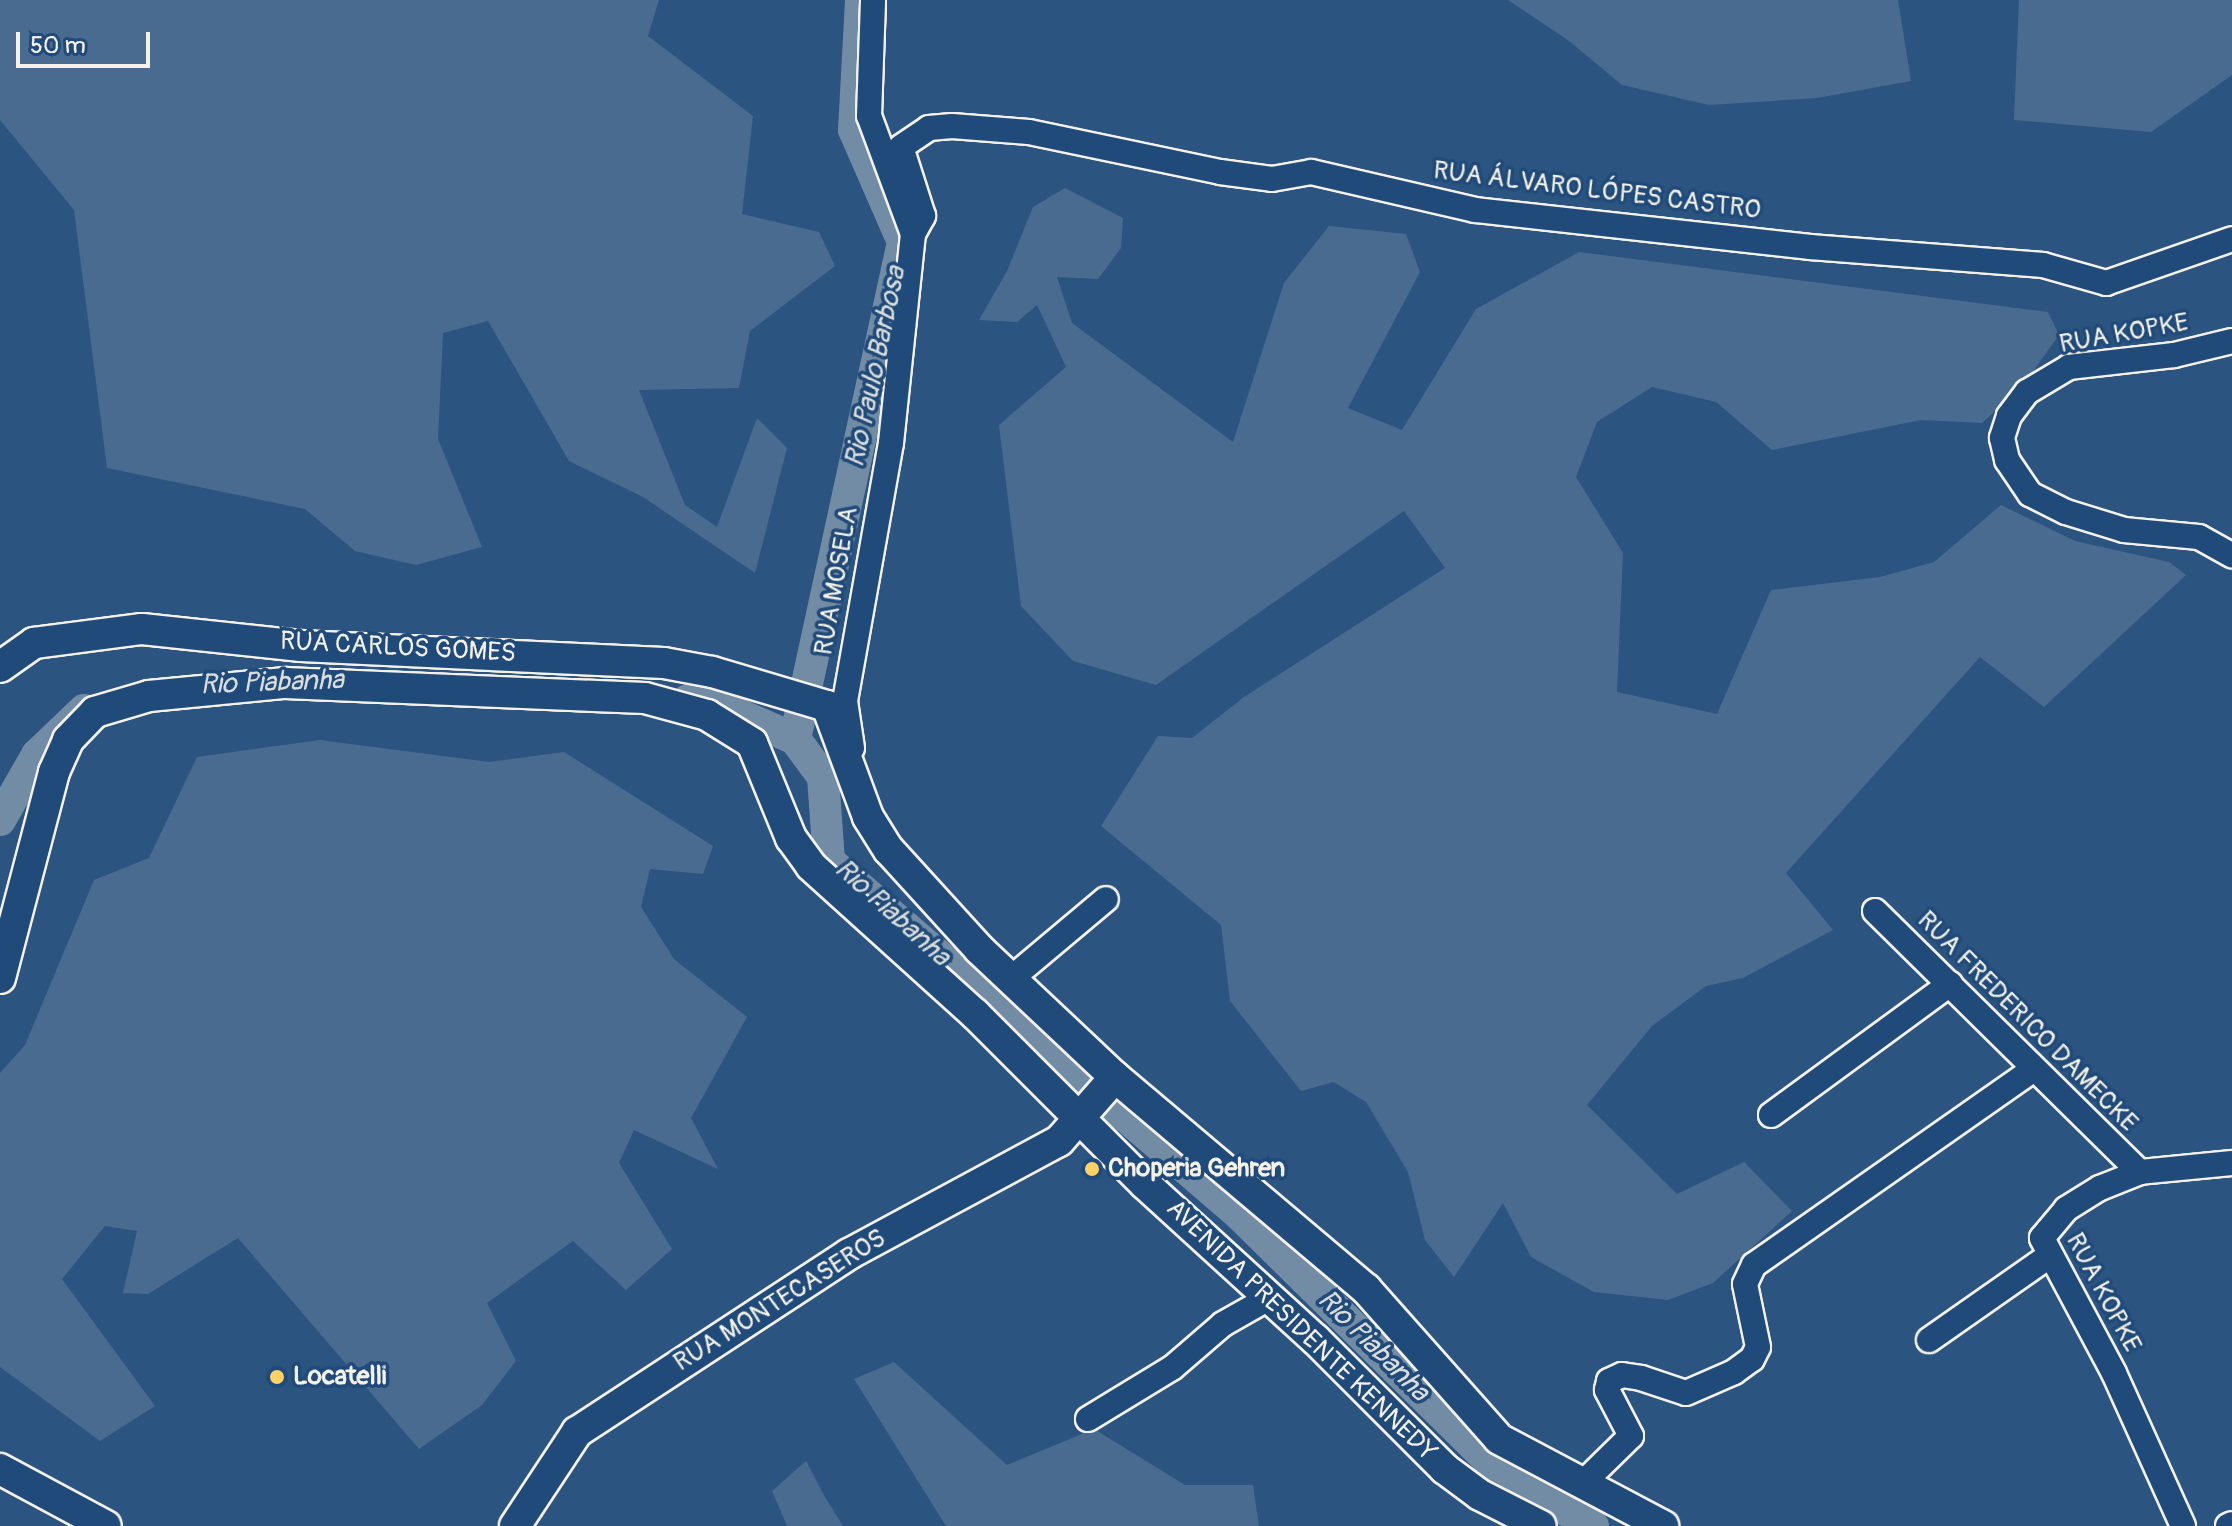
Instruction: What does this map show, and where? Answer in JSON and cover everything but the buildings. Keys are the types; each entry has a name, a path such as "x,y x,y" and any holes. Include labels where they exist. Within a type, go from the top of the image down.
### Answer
{"main road":[{"name":"RUA CARLOS GOMES","path":"0,667 34,643 123,629 301,646 597,657 712,672 836,704"},
{"path":"596,695 597,657"},
{"name":"AVENIDA PRESIDENTE KENNEDY","path":"0,978 54,772 68,740 95,712 149,696 285,683 645,698 707,715 752,743 791,838 811,866 975,1014 1445,1469 1480,1495 1541,1526"},
{"path":"836,704 868,817 889,850 979,949 1013,977 1115,1077 1366,1289 1499,1439 1663,1526"},
{"name":"RUA MONTECASEROS","path":"515,1526 577,1432 849,1254 1059,1141 1077,1115 1115,1077"},
{"path":"0,1469 106,1526"}],"street":[{"name":"RUA MOSELA","path":"836,704 891,443 913,234 869,116 873,0"},
{"name":"RUA ÁLVARO LÓPES CASTRO","path":"913,234 923,216 901,147 929,128 952,126 1029,132 1272,179 1311,172 1475,210 1810,247 2043,265 2106,283 2194,255 2232,239"},
{"name":"RUA KOPKE","path":"2232,341 2058,372 2027,392 2009,416 2002,438 2007,460 2030,494 2066,512 2124,530 2199,537 2232,555"},
{"path":"1013,977 1106,899"},
{"name":"RUA FREDERICO DAMECKE","path":"1875,911 2032,1070 2140,1172"},
{"path":"1771,1115 1950,984"},
{"path":"1583,1483 1631,1436 1607,1390 1609,1381 1622,1375 1686,1393 1734,1372 1752,1359 1758,1347 1745,1284 1754,1265 2032,1070"},
{"name":"RUA KOPKE","path":"2183,1526 2114,1373 2042,1238 2066,1209 2100,1188 2140,1172 2232,1163"},
{"path":"1929,1340 2049,1256"},
{"path":"1088,1419 1172,1368 1223,1324 1269,1298"}],"shaded area":[{"path":"0,0 659,0 648,36 753,116 742,214 819,232 835,266 750,331 739,388 639,390 685,505 717,527 757,418 787,448 755,573 643,497 569,461 488,321 443,333 438,439 482,547 416,565 355,551 305,509 107,468 74,210 0,120"},
{"path":"1508,0 1898,0 1911,81 1817,98 1709,105 1622,85 1569,41"},
{"path":"2019,0 2232,0 2232,75 2151,132 2014,120"},
{"path":"1065,188 1123,218 1121,248 1098,279 1057,277 1072,323 1233,442 1284,283 1329,226 1406,234 1420,272 1348,408 1402,430 1476,309 1579,252 2048,312 2059,335 2021,388 1982,423 1921,420 1772,450 1716,402 1652,387 1597,422 1576,477 1623,553 1617,692 1717,714 1771,590 1880,577 1934,562 2001,505 2075,541 2169,562 2186,575 2044,707 1980,657 1786,873 1833,930 1743,978 1706,986 1652,1026 1587,1105 1677,1194 1744,1162 1792,1211 1713,1283 1668,1300 1594,1292 1531,1257 1503,1203 1454,1277 1425,1240 1408,1172 1366,1102 1334,1082 1301,1091 1230,1001 1221,925 1101,826 1158,736 1192,738 1244,697 1445,568 1404,511 1156,685 1073,661 1021,606 999,425 1066,367 1037,305 1017,322 979,320 1007,271 1033,207"},
{"path":"320,740 489,762 564,752 713,846 703,874 650,869 641,907 674,959 747,1017 691,1118 718,1169 634,1130 619,1163 672,1249 626,1290 573,1241 487,1303 516,1361 482,1405 419,1449 238,1238 148,1294 123,1293 137,1231 105,1226 62,1279 155,1406 100,1441 0,1367 0,1073 25,1045 94,880 149,858 197,757"},
{"path":"894,1362 1007,1465 1094,1429 1185,1485 1253,1485 1259,1526 946,1526 854,1379"},
{"path":"806,1461 843,1526 787,1526 772,1491"}],"waterway":[{"name":"Rio Paulo Barbosa","path":"795,739 903,242 854,130 861,0"},
{"name":"Rio Piabanha","path":"688,700 722,707 795,739 823,777 829,861 1240,1215 1500,1471 1593,1526"},
{"name":"Rio Piabanha","path":"0,820 37,755 84,710"}],"place":[{"name":"Choperia Gehren","path":"1092,1169"},
{"name":"Locatelli","path":"277,1377"}]}
